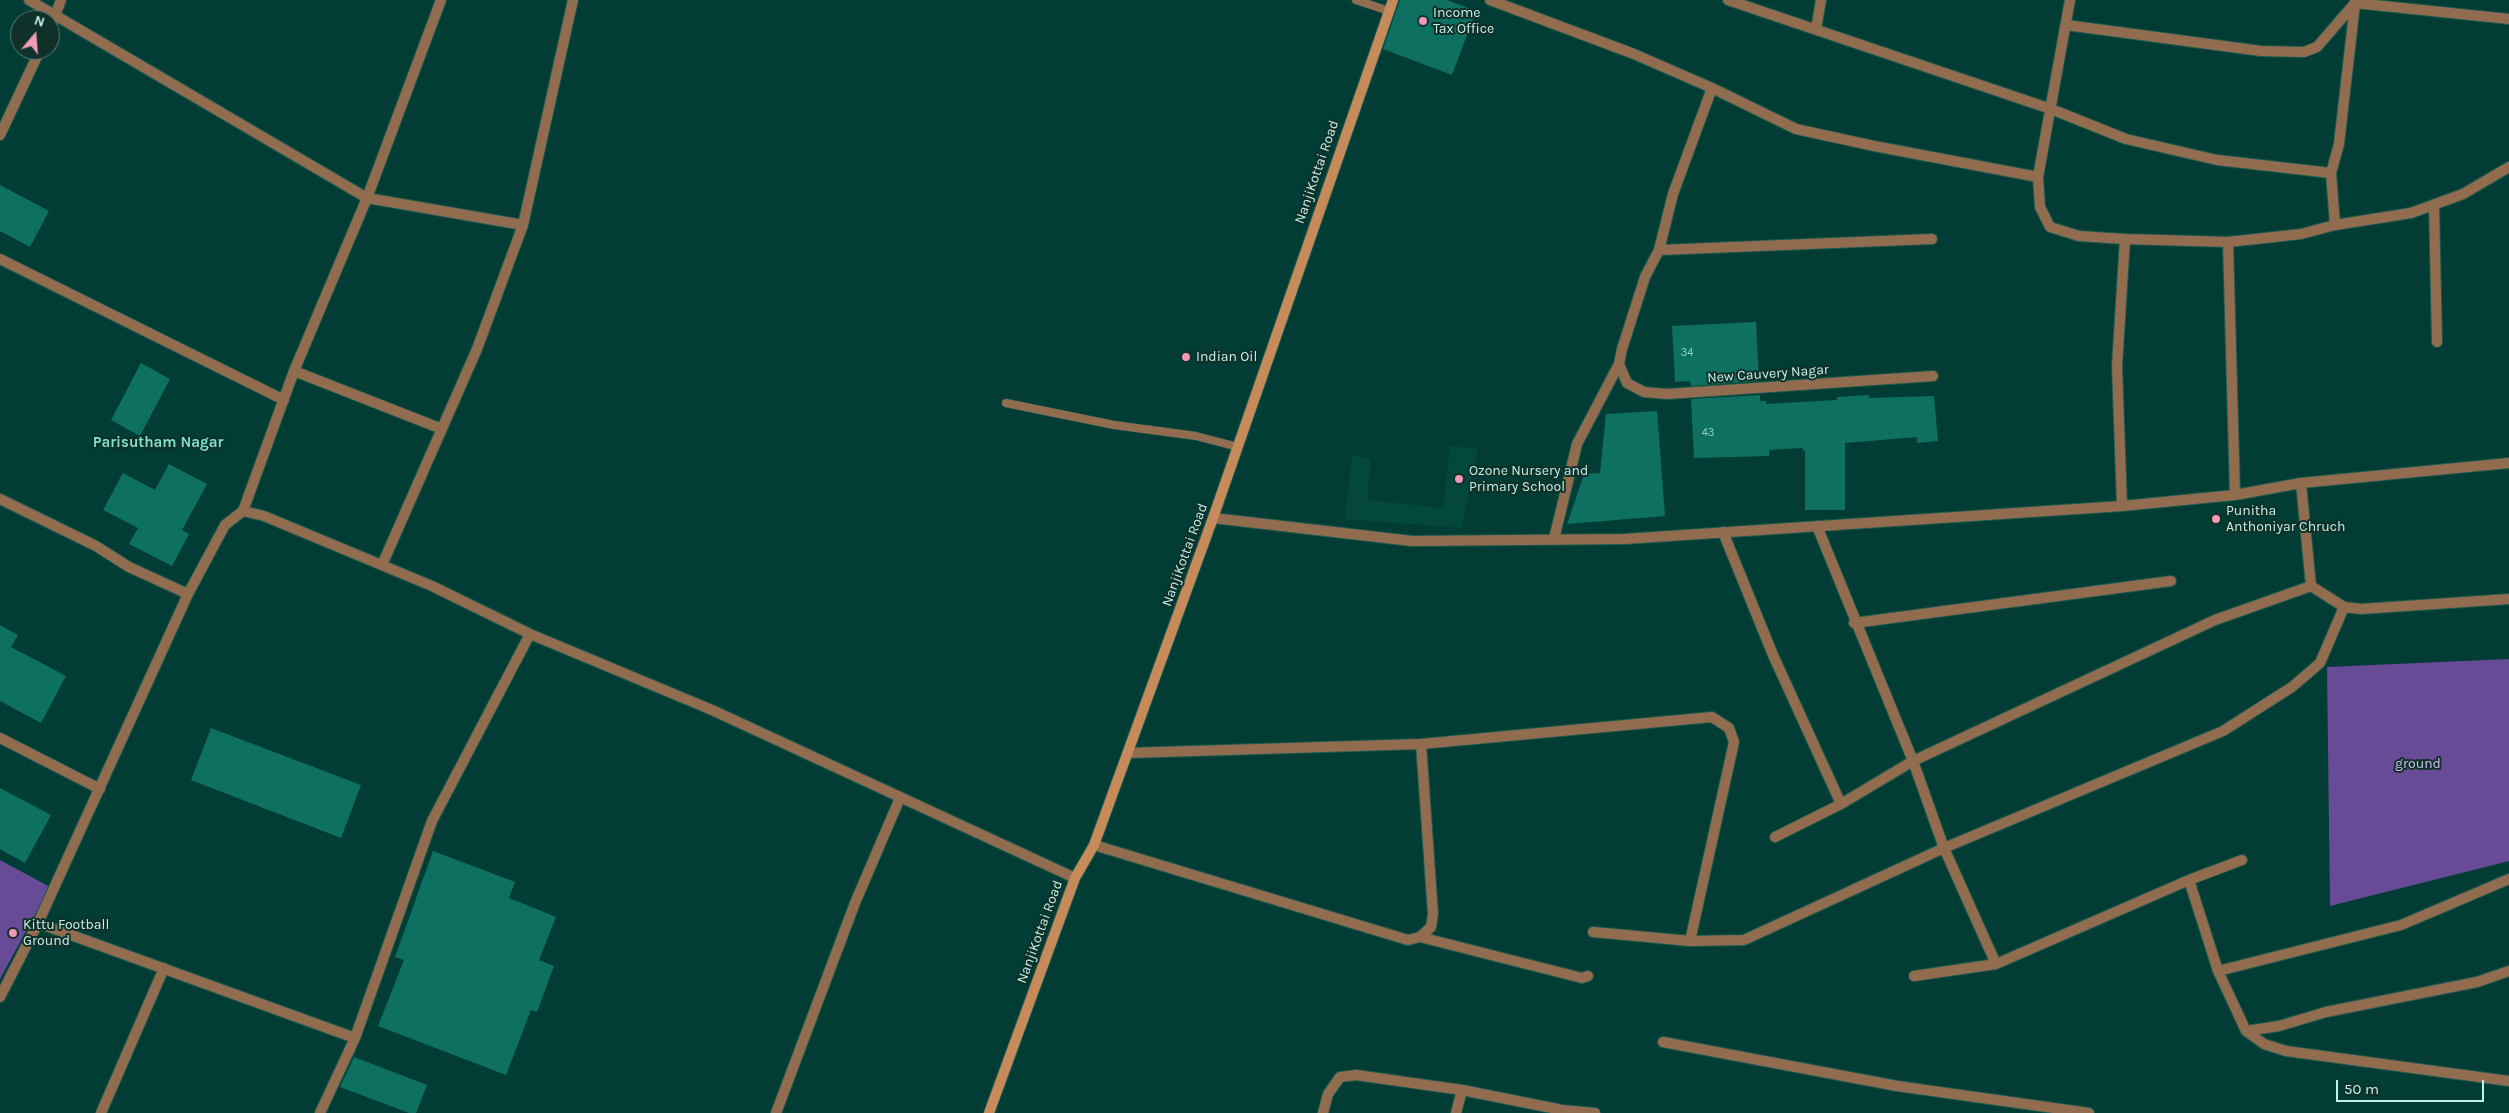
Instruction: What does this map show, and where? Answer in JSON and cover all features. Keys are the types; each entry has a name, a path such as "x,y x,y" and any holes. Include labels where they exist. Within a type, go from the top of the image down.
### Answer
{"main road":[{"name":"NanjiKottai Road","path":"989,1113 1075,878 1094,845 1128,753 1238,447 1392,0"}],"street":[{"path":"29,0 47,10"},
{"path":"0,997 38,922 188,594 225,525 243,511 294,371 367,198 441,0"},
{"path":"382,565 477,349 524,225 573,0"},
{"path":"1490,0 1634,54 1712,88 1796,129 1874,146 2038,176"},
{"path":"1728,0 2050,109 2126,139 2217,160 2331,173"},
{"path":"1816,30 1821,0"},
{"path":"2070,0 2038,176 2040,207 2050,227 2079,236 2125,240 2228,242 2300,234 2335,225 2411,213 2463,194 2509,167"},
{"path":"2065,26 2261,51 2304,52 2317,47 2355,2"},
{"path":"2355,2 2509,19"},
{"path":"2335,225 2331,173 2339,144 2355,2"},
{"path":"60,17 367,198 524,225"},
{"path":"0,135 35,60"},
{"path":"1554,539 1577,444 1619,364 1645,277 1659,250 1673,194 1712,88"},
{"path":"2434,205 2437,342"},
{"path":"1659,250 1932,239"},
{"path":"2122,506 2117,366 2125,240"},
{"path":"2228,242 2235,495"},
{"path":"0,259 284,400"},
{"name":"New Cauvery Nagar","path":"1619,364 1627,383 1644,392 1668,394 1932,376"},
{"path":"294,371 442,429"},
{"path":"1213,518 1412,541 1624,539 2122,506 2235,495 2301,483 2509,463"},
{"path":"2301,483 2311,586"},
{"path":"0,499 96,546 129,567 188,594"},
{"path":"243,511 264,516 432,586 530,634 712,710 1075,878"},
{"path":"1817,526 1854,622 1912,761 1944,848 1996,964"},
{"path":"1723,532 1773,655 1841,804"},
{"path":"1854,622 2171,581"},
{"path":"2311,586 2344,608 2361,609 2509,599"},
{"path":"1775,837 1841,804 1912,761 2215,620 2311,586"},
{"path":"1593,932 1690,942 1744,940 1944,848 2223,731 2292,687 2320,663 2344,608"},
{"path":"320,1113 355,1038 432,821 530,634"},
{"path":"1128,753 1422,744 1712,716 1728,728 1734,742 1690,942"},
{"path":"0,738 100,789"},
{"path":"1420,937 1430,926 1433,914 1422,744"},
{"path":"776,1112 855,903 900,798"},
{"path":"1094,845 1408,940 1420,937 1582,978 1588,976"},
{"path":"1914,976 1996,964 2189,880 2242,860"},
{"path":"2218,971 2401,924 2509,878"},
{"path":"2189,880 2218,971 2246,1031 2264,1044 2286,1051 2509,1081"},
{"path":"38,922 355,1038"},
{"path":"101,1113 164,968"},
{"path":"2246,1031 2279,1026 2326,1012 2477,982 2509,971"},
{"path":"1663,1042 1897,1086 2089,1113"},
{"path":"1323,1113 1328,1094 1340,1077 1356,1075 1462,1090 1562,1110 1595,1113"},
{"path":"1456,1113 1462,1090"}],"lane":[{"path":"1356,0 1389,11"},
{"path":"1006,403 1114,426 1196,436 1238,447"}],"shaded area":[{"name":"Ozone Nursery and Primary School","path":"1450,446 1478,449 1462,528 1345,519 1352,456 1371,459 1367,500 1443,508"}],"green space":[{"name":"ground","path":"2509,659 2509,861 2330,906 2327,667"},
{"name":"Kittu Football Ground","path":"0,860 50,887 0,979"}],"building":[{"name":"Income Tax Office","path":"1400,0 1447,0 1476,11 1452,75 1383,49"},
{"path":"0,185 49,211 30,247 0,231"},
{"path":"1756,322 1759,381 1691,386 1690,381 1675,382 1672,326"},
{"path":"141,363 170,379 140,436 111,420"},
{"path":"1760,395 1760,401 1766,401 1766,404 1837,400 1837,397 1869,395 1869,398 1934,396 1938,441 1917,443 1917,437 1845,443 1845,510 1805,510 1805,450 1803,451 1802,448 1769,450 1769,456 1694,458 1691,399"},
{"path":"1657,411 1665,516 1567,524 1584,474 1600,473 1606,414"},
{"path":"169,464 207,484 182,530 189,534 172,566 129,544 138,528 103,510 123,473 155,490"},
{"path":"0,625 18,635 11,647 66,676 41,723 0,701"},
{"path":"211,728 361,785 341,838 191,780"},
{"path":"0,788 51,815 25,863 0,849"},
{"path":"433,851 515,882 509,898 556,917 539,960 554,966 537,1012 531,1010 506,1075 378,1026 404,960 395,957"},
{"path":"354,1057 427,1085 416,1113 409,1113 340,1087"}],"place":[{"name":"Income Tax Office","path":"1423,21"},
{"name":"Indian Oil","path":"1186,357"},
{"name":"Ozone Nursery and Primary School","path":"1459,479"},
{"name":"Punitha Anthoniyar Chruch","path":"2216,519"},
{"name":"Kittu Football Ground","path":"13,933"}],"district":[{"name":"Parisutham Nagar","path":"158,443"}]}
